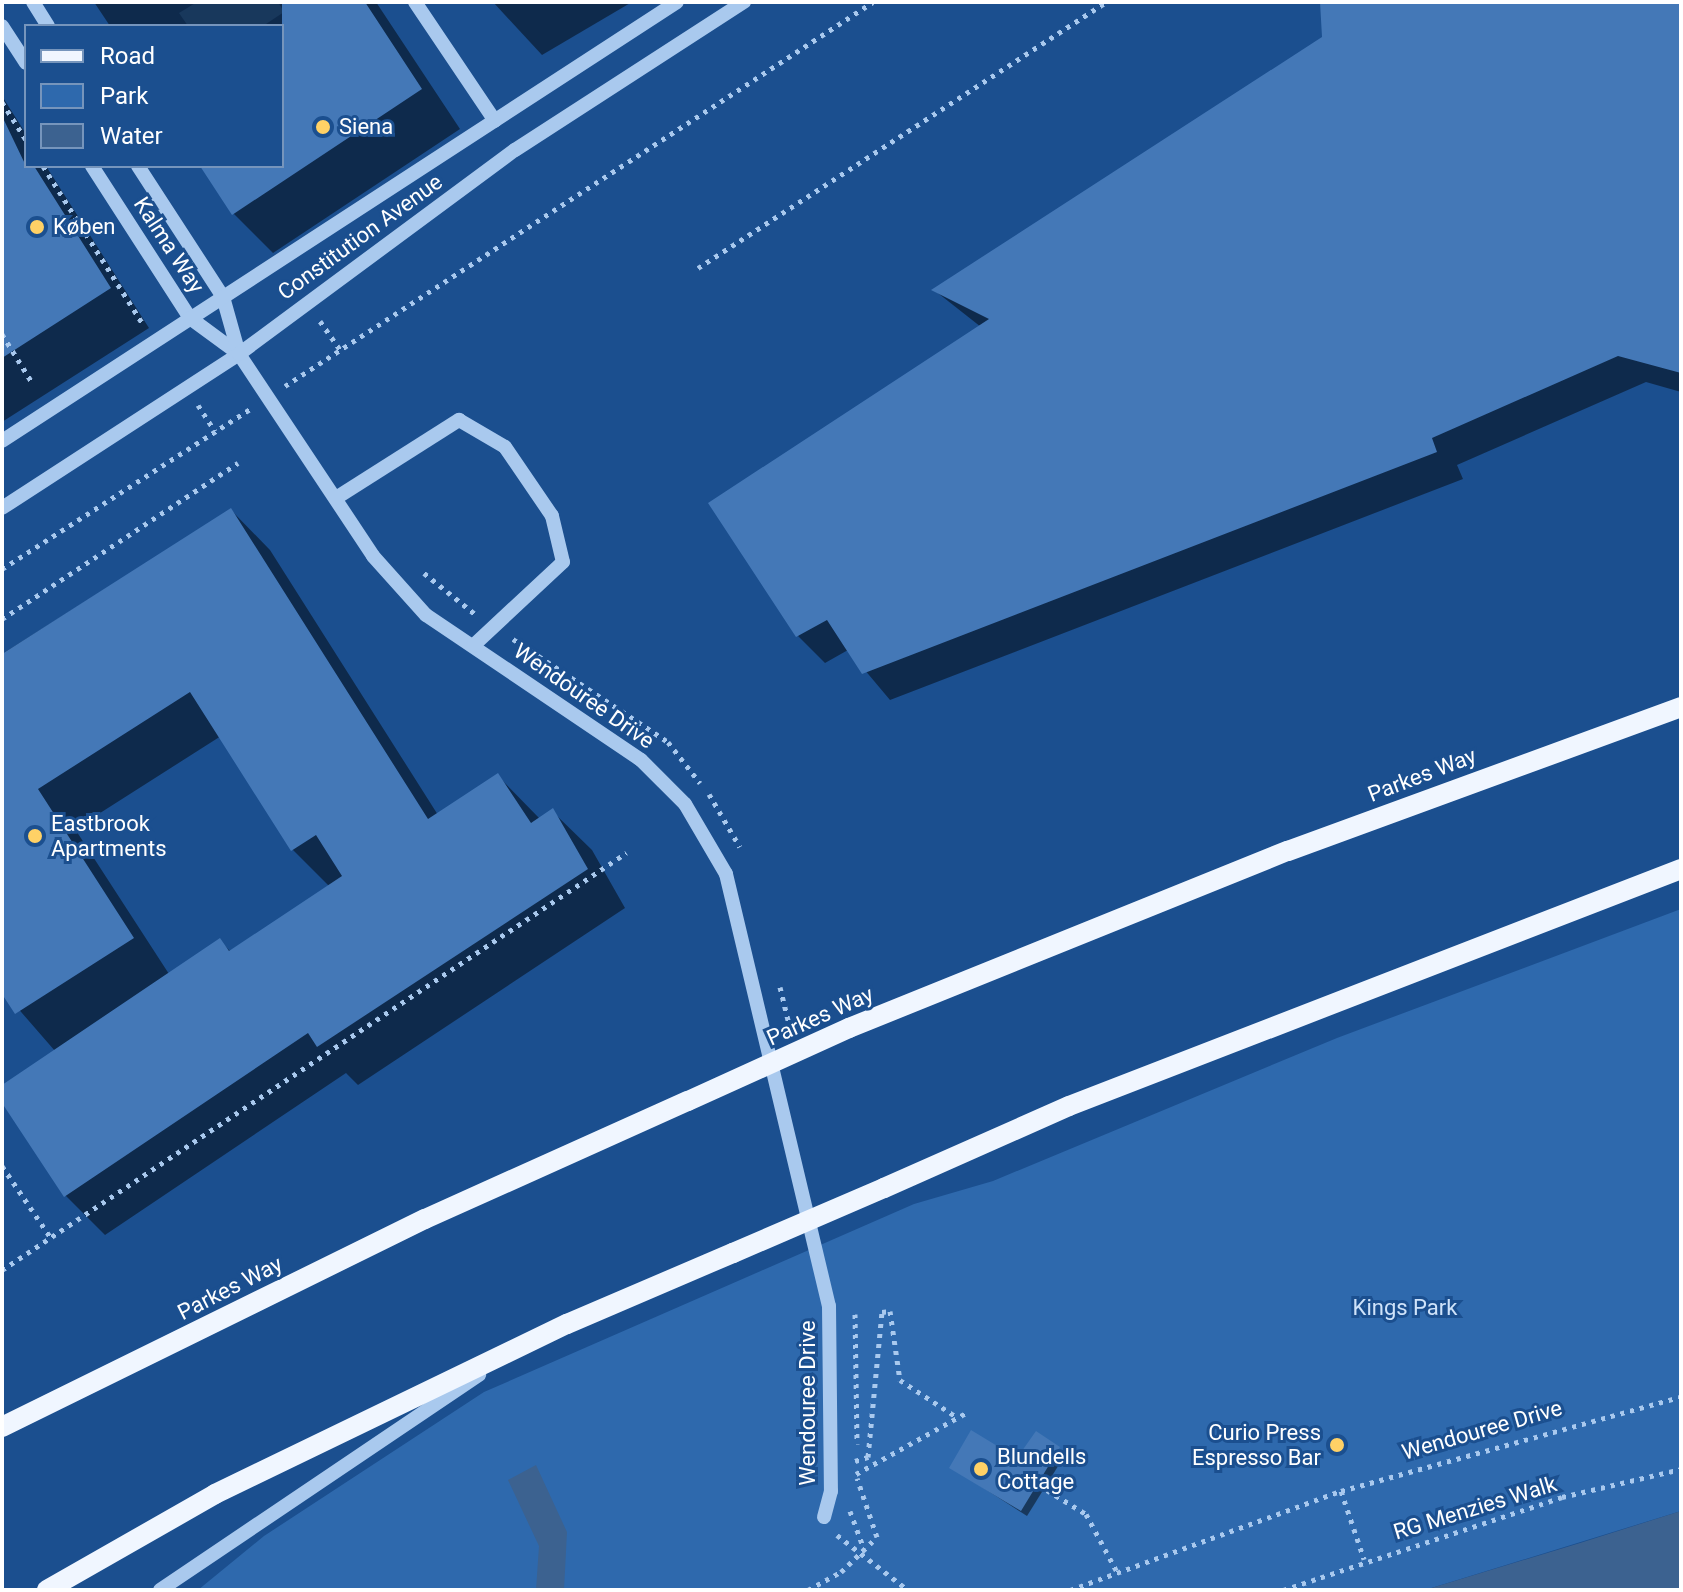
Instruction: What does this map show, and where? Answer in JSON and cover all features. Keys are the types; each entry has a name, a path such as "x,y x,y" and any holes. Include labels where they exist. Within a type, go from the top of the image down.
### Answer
{"main road":[{"name":"Parkes Way","path":"2,1427 425,1219 849,1028 1288,851 1681,707"},
{"path":"47,1590 202,1501 733,1253 1069,1106 1681,869"}],"street":[{"path":"33,2 47,24"},
{"path":"415,2 495,121"},
{"name":"Constitution Avenue","path":"2,441 677,2"},
{"name":"Constitution Avenue","path":"2,508 239,354 515,150 744,2"},
{"path":"2,26 24,60"},
{"name":"Kalma Way","path":"93,168 190,318 239,354"},
{"name":"Kalma Way","path":"139,168 223,297 239,354"},
{"name":"Wendouree Drive","path":"239,354 373,556 426,615 641,760 685,804 726,874 829,1306 831,1491 827,1523"},
{"path":"336,498 459,420 505,447 552,516 563,562 473,646"},
{"path":"160,1590 506,1357"}],"path":[{"path":"2,569 873,2"},
{"path":"698,268 1106,2"},
{"path":"2,102 24,137"},
{"path":"44,168 138,316"},
{"path":"2,334 33,384"},
{"path":"2,619 238,463"},
{"path":"413,562 446,595 668,742 730,820 744,858"},
{"path":"2,1270 626,853"},
{"path":"779,981 793,1038"},
{"path":"2,1166 51,1238"},
{"path":"808,1590 877,1537 856,1474 860,1396 854,1304"},
{"path":"855,1461 868,1457 882,1312 890,1311 900,1380 958,1418"},
{"name":"Wendouree Drive","path":"1070,1590 1116,1570 1341,1491 1681,1397"},
{"path":"856,1474 966,1413"},
{"name":"RG Menzies Walk","path":"1283,1590 1364,1559 1681,1469"},
{"path":"1047,1490 1086,1514 1116,1570"},
{"path":"1341,1491 1364,1559"},
{"path":"827,1523 864,1550 908,1590"}],"green space":[{"path":"197,2 278,2 284,12 266,24 187,24 179,13"},
{"name":"Kings Park","path":"1681,909 1681,1511 1425,1590 198,1590 264,1536 484,1392 914,1204 993,1181 1337,1038"}],"water":[{"path":"536,1465 567,1532 564,1590 536,1590 539,1546 508,1480"},
{"path":"1681,1511 1681,1590 1425,1590 1580,1543"}],"building":[{"name":"Siena","path":"282,2 365,2 422,89 232,215 201,168 284,168"},
{"path":"1320,2 1681,2 1681,373 1618,356 1432,438 1437,452 862,674 827,620 796,637 708,503 989,319 931,290 1322,37"},
{"name":"Køben","path":"2,116 24,162 24,168 35,168 111,288 2,358"},
{"path":"231,508 428,819 498,773 531,823 553,808 588,869 317,1047 308,1033 64,1197 2,1103 2,1085 220,938 229,951 342,876 316,835 291,851 190,692 38,789 134,938 15,1014 2,994 2,654"},
{"name":"Blundells Cottage","path":"971,1430 1017,1458 1036,1431 1060,1447 1021,1511 949,1468"}],"place":[{"name":"Siena","path":"323,127"},
{"name":"Køben","path":"37,227"},
{"name":"Eastbrook Apartments","path":"35,836"},
{"name":"Curio Press Espresso Bar","path":"1337,1445"},
{"name":"Blundells Cottage","path":"981,1469"}]}
